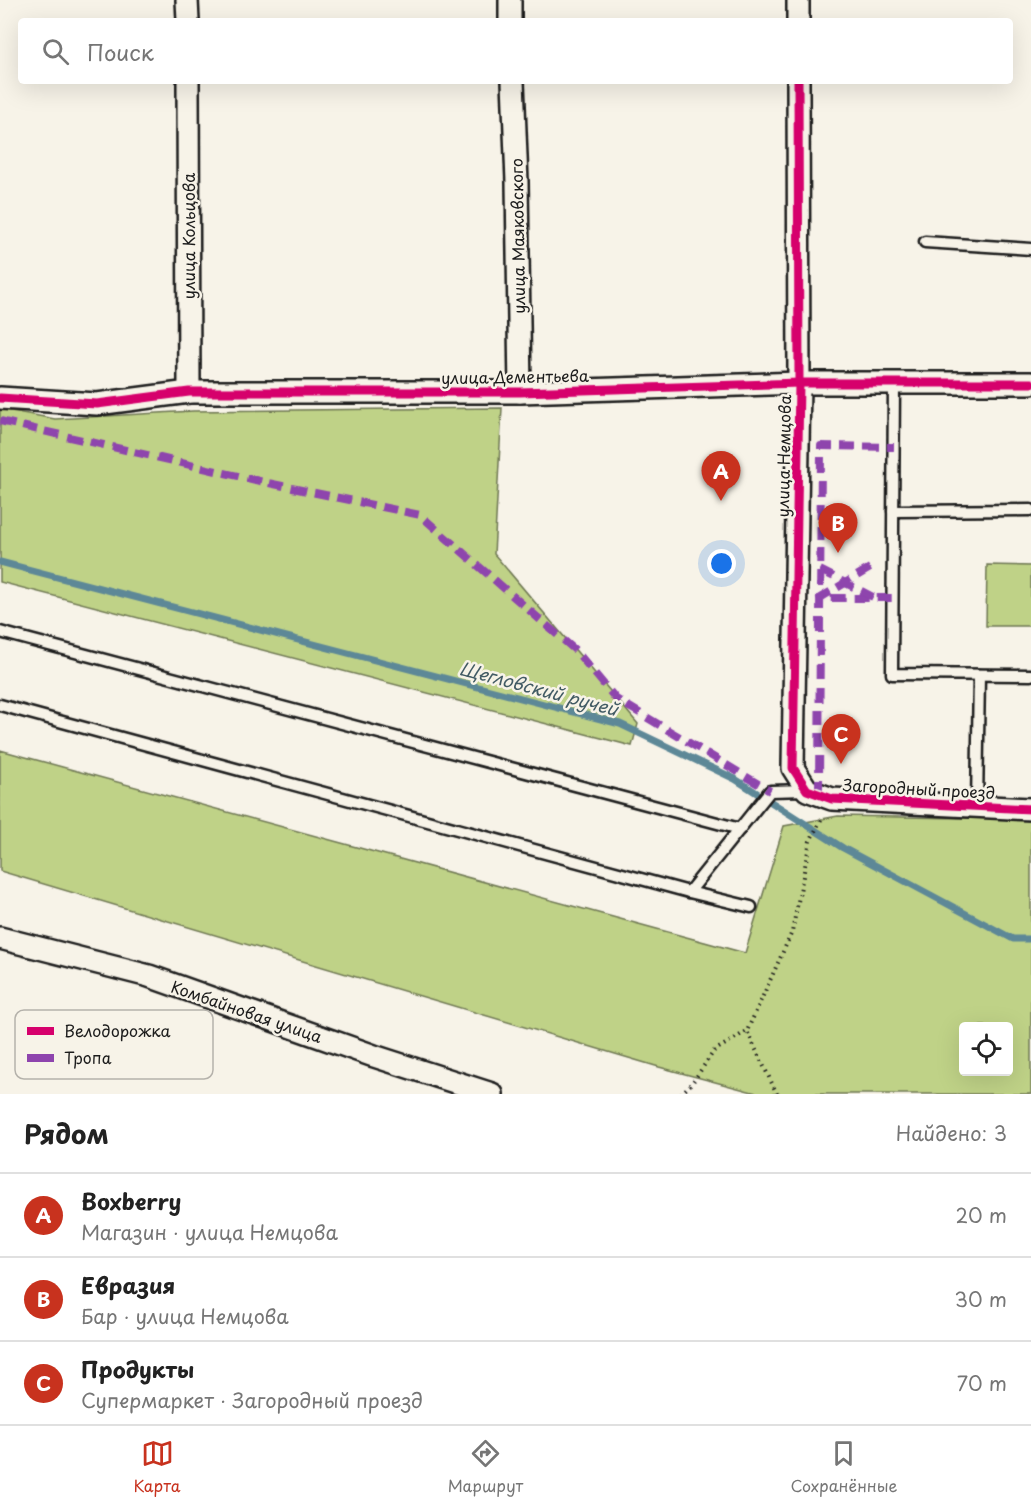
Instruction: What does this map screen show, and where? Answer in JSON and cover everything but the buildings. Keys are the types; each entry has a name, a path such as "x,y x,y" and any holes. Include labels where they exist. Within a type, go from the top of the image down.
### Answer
{"street":[{"path":"188,0 188,18"},
{"path":"510,0 510,18"},
{"path":"798,0 798,18"},
{"name":"улица Кольцова","path":"188,84 189,392"},
{"name":"улица Маяковского","path":"513,84 517,182 519,392"},
{"name":"улица Немцова","path":"798,84 799,383 793,768 807,790"},
{"name":"улица Дементьева","path":"0,398 97,404 189,392 519,392 799,383 1031,383"},
{"name":"Загородный проезд","path":"807,790 832,799 1031,809"},
{"name":"Комбайновая улица","path":"0,938 149,976 439,1086 492,1094"}],"lane":[{"path":"925,242 1031,249"},
{"path":"894,383 892,674 1031,675"},
{"path":"893,511 1031,510"},
{"path":"0,632 740,830"},
{"path":"977,806 979,675"},
{"path":"0,705 751,907"},
{"path":"689,892 769,792 807,790"}],"path":[{"path":"681,1094 692,1083 714,1051 747,1031 792,932 810,840"},
{"path":"747,1031 777,1094"}],"green space":[{"path":"502,408 494,554 638,724 632,746 0,582 0,409 55,419 193,411"},
{"path":"987,565 1031,566 1031,626 986,626"},
{"path":"0,750 745,953 784,826 838,816 1031,819 1031,1094 760,1094 659,1067 0,871"}],"waterway":[{"name":"Щегловский ручей","path":"0,562 620,724 735,779 843,848 1013,939 1031,939"}],"marked path":[{"path":"0,421 264,482 420,515 576,651 616,699 770,791"},
{"path":"819,794 821,446 894,447"},
{"path":"870,568 820,598 892,598"},
{"path":"820,570 873,597"}],"cycle path":[{"path":"798,84 799,383 793,768 807,790 832,799 1031,809"},
{"path":"0,398 97,404 189,392 520,392 799,383 1031,383"}],"place":[{"name":"Boxberry","path":"721,501"},
{"name":"Евразия","path":"838,553"},
{"name":"Продукты","path":"841,764"}]}
